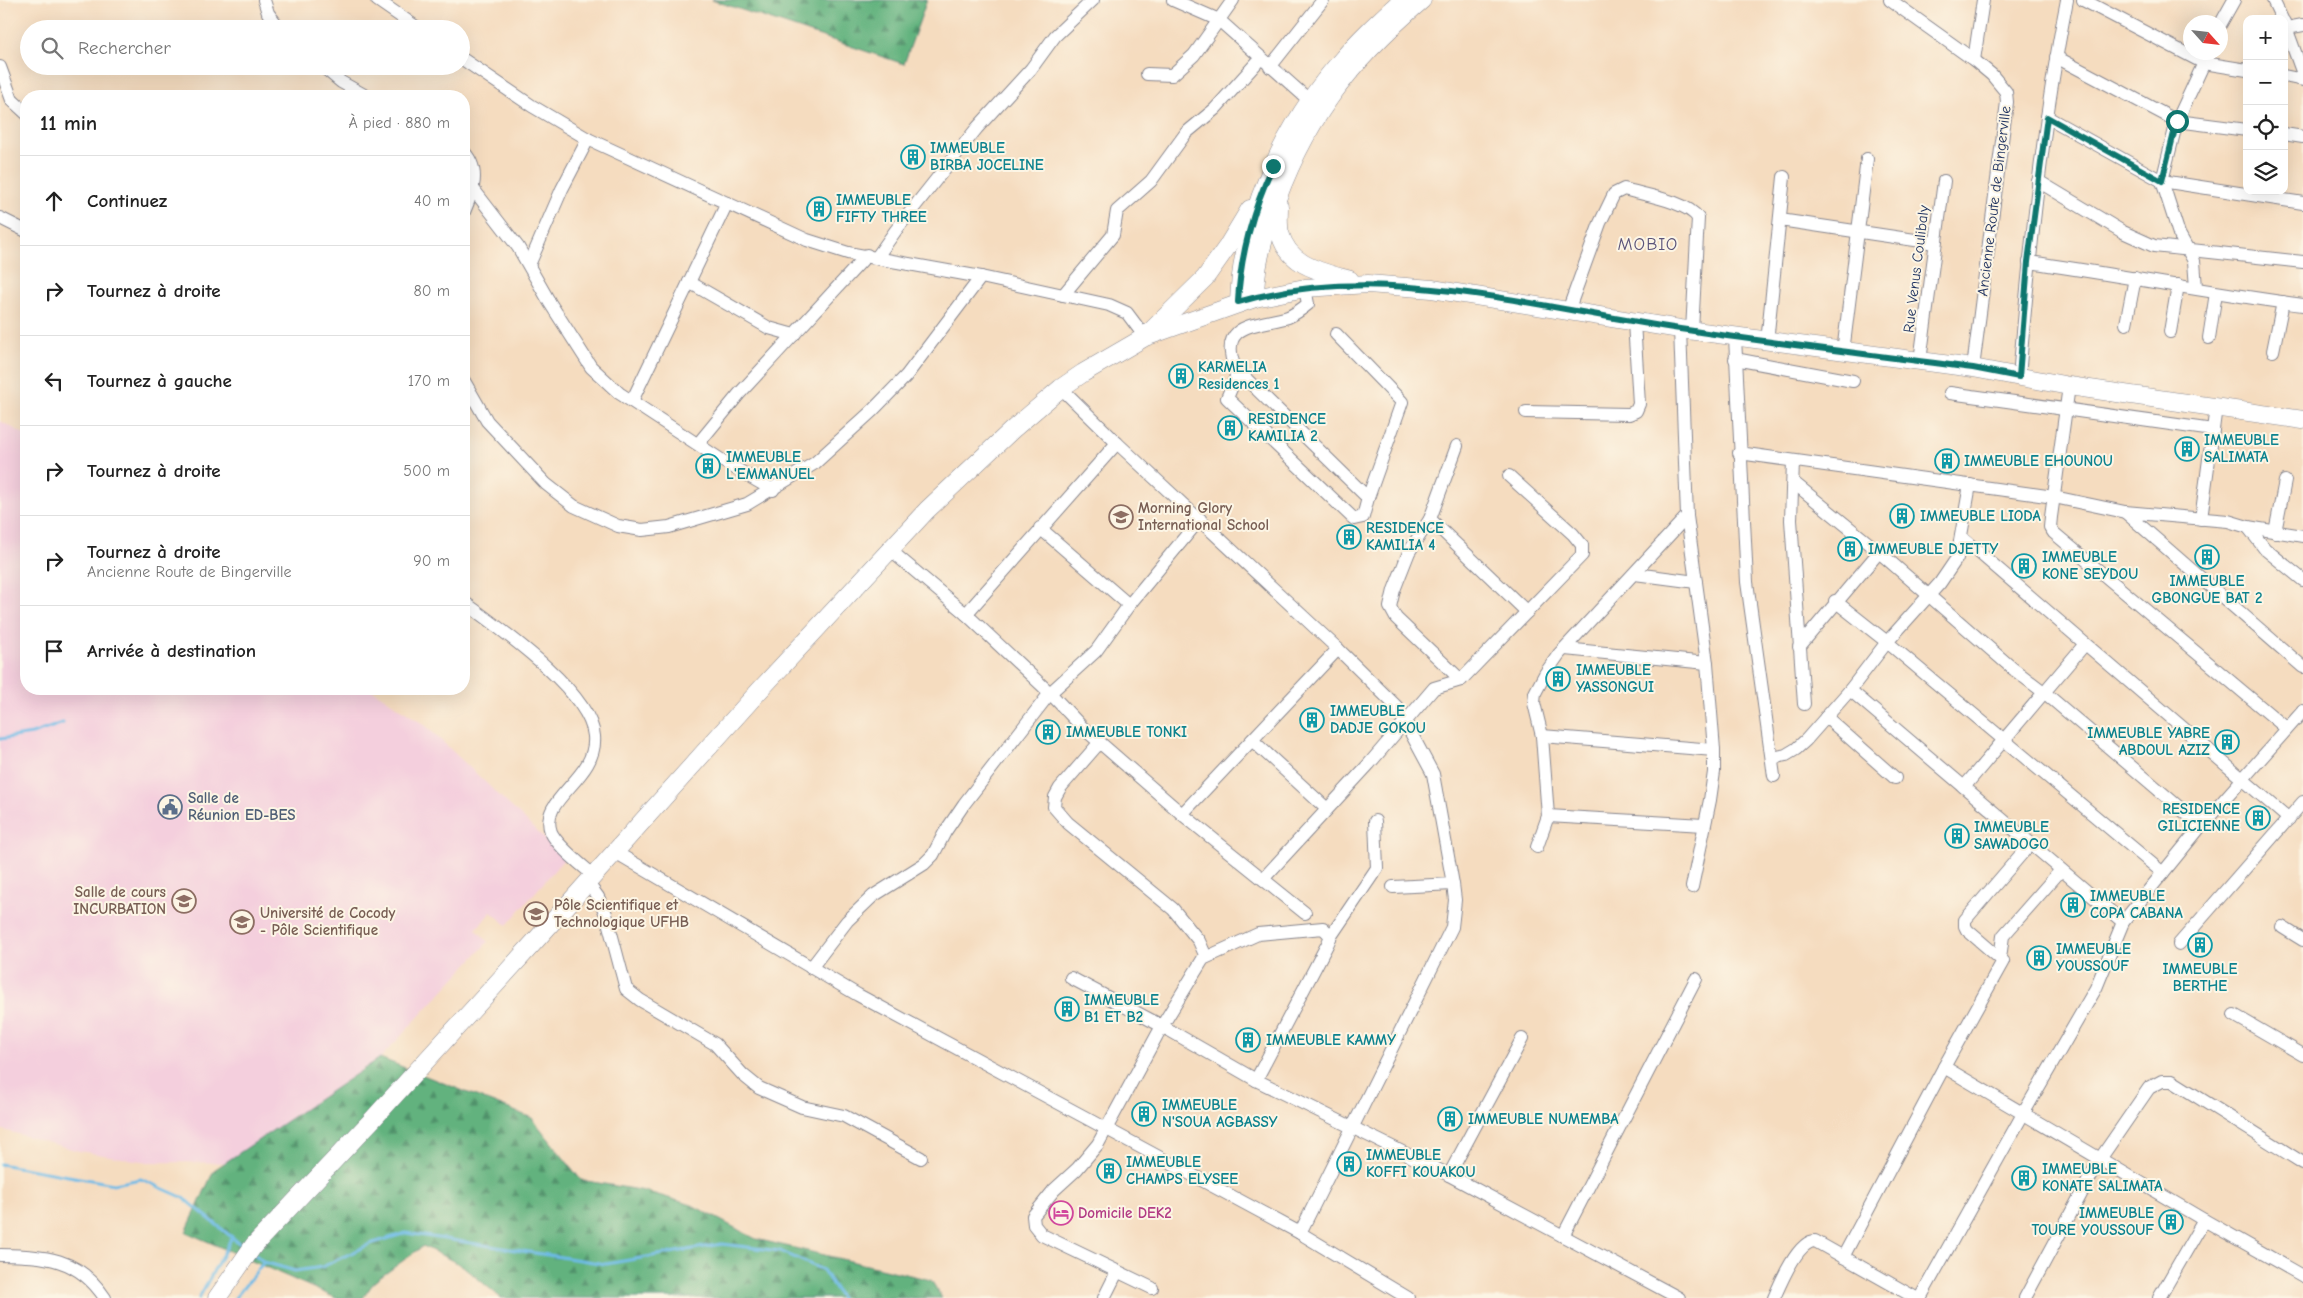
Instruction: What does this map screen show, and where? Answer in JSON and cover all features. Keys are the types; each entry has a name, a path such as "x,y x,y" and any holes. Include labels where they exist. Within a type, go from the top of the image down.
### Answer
{"main road":[{"path":"1247,300 1255,273 1271,188 1310,101 1339,63 1366,33 1402,0"},
{"path":"1145,337 1205,278 1293,160 1325,102 1371,45 1422,0"},
{"path":"1271,188 1285,248 1295,258 1321,272 1368,284"},
{"path":"217,1298 254,1246 373,1118 759,691 890,550 964,474 1061,388 1145,337 1247,300 1305,288 1368,284 1432,289 1686,330 1973,368 2069,386 2303,420"}],"street":[{"path":"264,0 268,13 273,20"},
{"path":"377,0 406,20"},
{"path":"698,444 739,394 872,256 977,128 1031,69 1055,36 1093,0"},
{"path":"1173,0 1219,20 1310,101"},
{"path":"1147,74 1172,75 1194,55 1233,0"},
{"path":"1063,295 1113,235 1117,211 1152,181 1186,133 1266,62 1323,0"},
{"name":"Ancienne Route de Bingerville","path":"1890,0 1974,60 2000,82 2006,92 2007,102 1973,368"},
{"path":"1974,60 1983,0"},
{"path":"2019,377 2028,262 2038,181 2056,57 2067,0"},
{"path":"2083,0 2183,47"},
{"path":"2226,15 2234,0"},
{"path":"2273,0 2281,15"},
{"path":"2288,23 2303,25"},
{"path":"2288,32 2303,74"},
{"path":"2056,57 2177,121 2243,129"},
{"path":"2196,288 2194,261 2186,249 2173,218 2162,181 2177,121 2205,60"},
{"path":"2213,60 2243,69"},
{"path":"470,64 532,106 588,139 807,240 834,250 981,277 1109,304 1127,313 1145,337"},
{"path":"0,67 12,100 20,107"},
{"path":"333,75 355,90"},
{"path":"2288,77 2303,80"},
{"path":"2047,117 2162,181 2303,203"},
{"path":"2288,135 2303,137"},
{"path":"530,265 562,189 588,139"},
{"path":"470,159 475,174 474,190 470,199"},
{"path":"1843,352 1867,159"},
{"path":"1767,342 1784,177"},
{"name":"Rue Venus Coulibaly","path":"1920,361 1944,181"},
{"path":"2038,181 2138,240 2154,246 2303,262"},
{"path":"1568,311 1600,223 1614,194 1624,189 1694,211 1698,218 1686,330 1687,516 1707,663 1714,772 1692,887"},
{"path":"474,190 530,265 550,303 591,367 632,401 726,463 773,490"},
{"path":"632,401 727,203"},
{"path":"0,218 20,227"},
{"path":"1780,220 1935,244"},
{"path":"2028,262 2178,285 2216,293 2303,305"},
{"path":"470,391 487,421 546,484 574,506 618,526 642,530 669,527 747,504 816,463 872,411 906,376 981,277"},
{"path":"2126,324 2135,278"},
{"path":"688,282 769,328 794,335"},
{"path":"2170,332 2178,285"},
{"path":"1305,288 1308,304 1302,310 1287,317 1255,323 1239,330 1232,339 1229,354 1235,368 1236,377 1227,398 1354,519 1363,517 1402,402 1336,334"},
{"path":"2209,338 2216,293"},
{"path":"2274,351 2283,302"},
{"path":"1526,412 1629,414 1636,411 1639,404 1634,322"},
{"path":"1735,337 1739,453 1747,582 1774,776"},
{"path":"1736,359 1853,381"},
{"path":"1235,368 1368,498"},
{"path":"2069,386 2050,527 2054,533 2286,728"},
{"path":"1061,388 1397,707 1435,780 1453,884 1454,917 1449,936 1300,1233"},
{"path":"1950,393 2213,430"},
{"path":"2201,518 2216,407"},
{"path":"966,614 1117,443"},
{"path":"1457,446 1430,519 1409,552 1394,590 1390,607 1396,618 1461,680"},
{"path":"1739,453 2054,497 2125,512 2228,521 2248,527 2303,536"},
{"path":"1794,461 1791,520 1804,704"},
{"path":"1263,879 1406,722 1434,688 1461,680 1582,555 1582,545 1574,534 1509,476"},
{"path":"1793,482 1879,552 2012,668 2045,693 2201,826"},
{"path":"2276,532 2285,482"},
{"path":"1772,758 1786,755 1796,749 1850,690 1927,595 1940,584 1957,558 1970,485"},
{"path":"2125,512 2303,667"},
{"path":"1537,847 1548,816 1542,736 1535,713 1535,693 1545,674 1565,649 1687,516"},
{"path":"811,968 847,921 873,896 924,864 933,855 942,837 960,810 1050,694 1096,651 1128,605 1200,519"},
{"path":"1430,519 1527,612"},
{"path":"2248,527 2265,549 2303,580"},
{"path":"1040,528 1128,605"},
{"path":"1961,537 2289,819"},
{"path":"890,550 966,614 1100,742 1182,814 1305,913"},
{"path":"1799,647 1879,552"},
{"path":"1635,574 1696,582"},
{"path":"1835,602 1887,642 2163,874"},
{"path":"470,606 494,622 569,689 588,718 594,734 592,757 581,775 553,807 550,825 557,841 590,879 606,914 626,989 640,1000 715,1044 743,1075 759,1088 802,1107 844,1116 920,1158"},
{"path":"1964,787 2085,644"},
{"path":"1182,814 1338,649"},
{"path":"1565,649 1707,663"},
{"path":"1850,690 2123,922"},
{"path":"1920,1298 2096,988 2123,922 2201,826 2303,710"},
{"path":"1826,717 1895,778"},
{"path":"1542,736 1714,750"},
{"path":"1252,740 1327,809"},
{"path":"1100,742 1060,788 1055,797 1054,807 1068,823 1173,909 1199,941 1206,957"},
{"path":"2179,944 2303,802"},
{"path":"1548,816 1704,825"},
{"path":"1256,1080 1331,936 1377,868 1375,821"},
{"path":"1843,1257 1944,1067 2002,965 2003,961 1968,930 1964,923 1968,915 2030,844"},
{"path":"615,852 811,968 1300,1233 1408,1298"},
{"path":"2000,958 2003,936 2061,870"},
{"path":"1393,887 1453,884"},
{"path":"2282,927 2303,940"},
{"path":"1152,1288 1042,1235 1034,1225 1033,1216 1054,1190 1077,1169 1108,1128 1162,1026 1198,965 1206,957 1258,934 1323,928 1331,936"},
{"path":"1071,978 1162,1026 1256,1080 1449,1175 1680,1298"},
{"path":"1563,1236 1696,979"},
{"path":"2234,1015 2303,1055"},
{"path":"1449,1175 1522,1039"},
{"path":"1944,1067 2303,1276"},
{"path":"2025,1298 2100,1159 2149,1088 2167,1079 2303,1162"},
{"path":"2159,1298 2204,1220"},
{"path":"1774,1298 1804,1244 1815,1241 1916,1298"},
{"path":"0,1254 56,1259 74,1266 91,1279 105,1298"},
{"path":"1104,1298 1117,1272"}],"shaded area":[{"name":"Université de Cocody - Pôle Scientifique","path":"0,421 20,432 20,695 380,695 426,726 565,858 507,925 491,912 476,929 488,942 283,1163 147,1162 79,1151 0,1129"}],"green space":[{"path":"712,0 927,0 904,64"},
{"path":"380,1058 532,1118 581,1180 645,1191 692,1205 756,1239 931,1280 942,1298 501,1298 463,1266 423,1246 374,1282 363,1298 336,1298 186,1232 214,1170"}],"waterway":[{"path":"0,739 32,734 63,723"},
{"path":"0,1164 114,1184 141,1179 184,1198 245,1248"},
{"path":"254,1254 264,1262 295,1271 322,1267 370,1244 406,1233 606,1264 722,1244 780,1251 823,1270 841,1298"},
{"path":"199,1298 232,1237"},
{"path":"235,1298 264,1262"}],"place":[{"name":"IMMEUBLE BIRBA JOCELINE","path":"913,157"},
{"name":"IMMEUBLE FIFTY THREE","path":"819,209"},
{"name":"KARMELIA Residences 1","path":"1181,376"},
{"name":"RESIDENCE KAMILIA 2","path":"1230,428"},
{"name":"IMMEUBLE SALIMATA","path":"2187,449"},
{"name":"IMMEUBLE EHOUNOU","path":"1947,461"},
{"name":"IMMEUBLE L'EMMANUEL","path":"708,466"},
{"name":"IMMEUBLE LIODA","path":"1902,516"},
{"name":"Morning Glory International School","path":"1121,517"},
{"name":"RESIDENCE KAMILIA 4","path":"1349,537"},
{"name":"IMMEUBLE DJETTY","path":"1850,549"},
{"name":"IMMEUBLE GBONGUE BAT 2","path":"2207,557"},
{"name":"IMMEUBLE KONE SEYDOU","path":"2024,566"},
{"name":"IMMEUBLE YASSONGUI","path":"1558,679"},
{"name":"IMMEUBLE DADJE GOKOU","path":"1312,720"},
{"name":"IMMEUBLE TONKI","path":"1048,732"},
{"name":"IMMEUBLE YABRE ABDOUL AZIZ","path":"2227,742"},
{"name":"Salle de Réunion ED-BES","path":"170,807"},
{"name":"RESIDENCE GILICIENNE","path":"2258,818"},
{"name":"IMMEUBLE SAWADOGO","path":"1957,836"},
{"name":"Salle de cours INCURBATION","path":"184,901"},
{"name":"IMMEUBLE COPA CABANA","path":"2073,905"},
{"name":"Pôle Scientifique et Technologique UFHB","path":"536,914"},
{"name":"Université de Cocody - Pôle Scientifique","path":"242,922"},
{"name":"IMMEUBLE BERTHE","path":"2200,945"},
{"name":"IMMEUBLE YOUSSOUF","path":"2039,958"},
{"name":"IMMEUBLE B1 ET B2","path":"1067,1009"},
{"name":"IMMEUBLE KAMMY","path":"1248,1040"},
{"name":"IMMEUBLE N'SOUA AGBASSY","path":"1144,1114"},
{"name":"IMMEUBLE NUMEMBA","path":"1450,1119"},
{"name":"IMMEUBLE KOFFI KOUAKOU","path":"1349,1164"},
{"name":"IMMEUBLE CHAMPS ELYSEE","path":"1109,1171"},
{"name":"IMMEUBLE KONATE SALIMATA","path":"2024,1178"},
{"name":"Domicile DEK2","path":"1061,1213"},
{"name":"IMMEUBLE TOURE YOUSSOUF","path":"2171,1222"}],"district":[{"name":"MOBIO","path":"1648,244"}],"route":[{"path":"1273,166 1264,185 1249,234 1240,276 1238,302 1305,288 1332,285 1368,284 1432,289 1680,329 1973,368 2019,377 2028,262 2047,117 2162,181 2177,121"}]}
